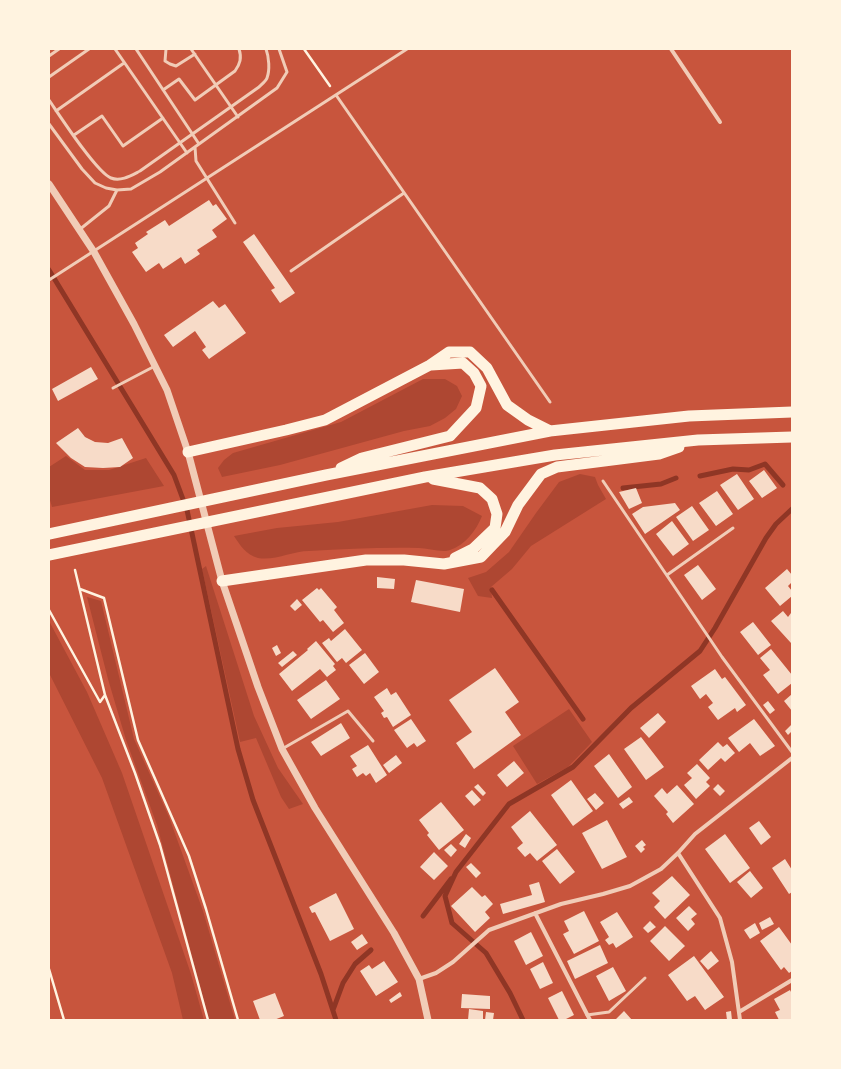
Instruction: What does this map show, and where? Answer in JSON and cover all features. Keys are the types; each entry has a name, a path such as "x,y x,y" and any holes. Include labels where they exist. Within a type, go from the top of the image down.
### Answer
{"highway":[{"path":"188,452 326,420 430,365 450,352 470,352 487,368 507,404 528,420 550,431"},
{"path":"326,475 362,458 450,436 476,408 481,386 474,373 463,363 430,365"},
{"path":"49,534 223,496 550,431 689,416 792,412"},
{"path":"49,555 425,477 555,455 698,440 787,437"},
{"path":"222,581 366,560 404,560 444,564 481,557 505,532 518,505 541,474 557,467 659,454 698,440"},
{"path":"425,477 480,488 492,499 497,514 495,528 473,549 444,564"}],"street":[{"path":"671,49 720,122"},
{"path":"49,184 94,252 167,390 188,452 222,581 258,687 282,749 315,808 394,933 419,979 428,1020"},
{"path":"419,979 436,973 468,949 489,930 561,904 630,886 661,869 678,853 694,834 792,758"},
{"path":"678,853 720,918 732,962 740,1020"},
{"path":"535,913 590,1020"},
{"path":"739,1012 792,980"}],"lane":[{"path":"49,56 59,49"},
{"path":"49,77 89,49"},
{"path":"115,49 187,153"},
{"path":"136,49 199,144"},
{"path":"166,49 166,61 176,66 194,54"},
{"path":"191,49 238,116"},
{"path":"163,90 179,79 195,100 234,71 240,64 240,49"},
{"path":"49,100 97,167 111,178 125,179 140,171 259,87 267,79 269,68 266,49"},
{"path":"49,124 82,169 95,183 106,188 117,190 131,189 160,172 277,88 287,72 279,49"},
{"path":"49,280 70,268 407,49"},
{"path":"56,111 124,62"},
{"path":"336,95 550,402"},
{"path":"74,135 102,116 123,146 163,118"},
{"path":"195,147 196,161 235,223"},
{"path":"79,230 109,206 117,190"},
{"path":"291,271 404,194"},
{"path":"113,388 155,366"},
{"path":"603,481 722,657 792,752"},
{"path":"667,575 733,528"},
{"path":"282,749 348,711 373,741"},
{"path":"587,1015 609,1012 645,978"}],"path":[{"path":"304,49 336,95"},
{"path":"75,570 105,695 135,773 160,845 208,1020"},
{"path":"80,589 104,598 138,740 189,856 238,1020"},
{"path":"49,610 100,702 105,695"},
{"path":"49,969 64,1020"}],"shaded area":[{"path":"423,379 445,379 457,386 462,396 456,409 445,418 430,426 404,431 280,465 222,477 218,468 224,460 233,453 341,422"},
{"path":"66,456 85,470 109,470 146,458 164,486 52,507 49,497 49,467"},
{"path":"580,474 595,477 606,499 531,546 512,569 491,587 492,598 478,596 468,578 486,572 509,552 559,482"},
{"path":"432,505 463,506 482,516 477,527 465,541 455,548 447,551 419,548 392,548 303,551 264,559 250,555 234,536 277,528 338,522"},
{"path":"206,566 254,716 278,768 303,804 289,809 281,797 256,738 240,742 202,569"},
{"path":"87,597 101,601 134,739 169,817 203,911 235,1020 209,1020 157,825 126,740 108,679"},
{"path":"49,621 87,692 122,773 191,974 204,1020 183,1020 172,973 102,778 49,673"},
{"path":"569,709 592,742 568,767 537,784 513,746"}],"building":[{"path":"209,200 213,206 216,204 227,219 212,230 217,237 197,250 200,254 185,264 181,257 163,269 159,263 146,272 132,252 138,248 135,243 148,234 146,232 165,220 169,226"},
{"path":"254,234 295,293 280,303 271,290 275,288 243,242"},
{"path":"213,301 219,308 225,304 246,333 209,359 202,350 206,347 195,331 173,347 164,335"},
{"path":"91,367 98,379 58,401 52,389"},
{"path":"78,428 85,437 95,442 108,443 122,438 133,458 120,467 85,467 71,458 56,443"},
{"path":"764,470 777,488 762,498 749,481"},
{"path":"737,474 754,499 738,510 720,485"},
{"path":"636,488 642,503 629,509 619,492"},
{"path":"717,491 733,514 716,526 699,503"},
{"path":"675,503 680,510 645,534 632,514 643,507"},
{"path":"692,506 709,530 693,541 676,517"},
{"path":"672,521 689,544 673,556 656,534"},
{"path":"698,565 716,589 702,600 684,575"},
{"path":"787,569 792,575 792,582 788,586 792,591 792,596 780,606 765,588"},
{"path":"377,577 395,579 394,589 377,588"},
{"path":"416,580 464,589 460,612 411,602"},
{"path":"317,588 319,590 321,588 337,607 334,610 344,623 333,632 323,620 320,622 302,600"},
{"path":"297,599 302,605 295,611 290,606"},
{"path":"783,611 788,617 791,613 792,614 791,643 771,621"},
{"path":"753,622 771,645 758,655 740,632"},
{"path":"345,629 362,650 346,663 342,658 337,662 322,643 329,638 331,641"},
{"path":"316,641 335,664 333,666 336,670 327,677 320,669 292,691 279,674 308,650 307,649"},
{"path":"277,645 281,653 276,656 272,648"},
{"path":"771,649 792,675 792,683 778,694 763,675 770,670 760,658"},
{"path":"293,651 297,655 282,667 278,663"},
{"path":"365,653 379,672 364,684 349,665"},
{"path":"495,668 519,702 505,712 521,735 474,769 456,743 472,732 449,700"},
{"path":"715,669 722,679 725,677 746,705 737,712 735,708 718,720 708,707 713,703 706,694 700,699 691,686"},
{"path":"326,680 340,699 311,719 297,700"},
{"path":"387,688 391,695 396,692 411,715 393,727 387,717 384,718 381,713 384,711 374,697"},
{"path":"792,694 792,711 784,701"},
{"path":"768,701 775,710 770,714 763,705"},
{"path":"658,713 666,722 649,738 640,728"},
{"path":"411,719 426,741 417,747 414,743 407,748 394,730"},
{"path":"754,719 775,746 760,756 750,743 739,752 728,738"},
{"path":"341,723 350,738 321,756 311,742"},
{"path":"792,724 792,731 788,735 785,731"},
{"path":"641,737 664,767 646,780 624,749"},
{"path":"718,742 723,747 727,744 735,753 725,762 721,758 708,770 699,760"},
{"path":"368,745 387,775 376,783 370,773 366,776 363,773 357,777 352,769 357,766 350,756"},
{"path":"609,754 632,787 618,798 594,766"},
{"path":"396,755 402,763 389,773 383,765"},
{"path":"514,761 524,773 507,787 497,775"},
{"path":"697,764 710,778 706,782 710,786 696,799 684,785 692,778 687,773"},
{"path":"571,780 593,811 573,826 551,795"},
{"path":"478,784 486,793 483,796 474,787"},
{"path":"718,784 725,791 720,796 713,789"},
{"path":"677,785 694,804 673,823 666,814 668,812 654,796 662,788 667,794"},
{"path":"472,790 481,800 474,806 465,796"},
{"path":"595,793 604,803 596,810 587,799"},
{"path":"629,797 633,802 623,809 619,804"},
{"path":"441,802 464,830 439,850 427,835 429,833 419,820"},
{"path":"530,811 557,845 537,861 530,853 525,857 517,848 523,843 511,827"},
{"path":"607,820 627,857 602,869 582,833"},
{"path":"759,821 771,837 761,845 749,828"},
{"path":"466,834 471,838 465,848 459,844"},
{"path":"725,834 750,868 730,883 705,849"},
{"path":"642,840 646,845 643,847 645,849 641,853 635,846"},
{"path":"451,844 457,850 451,857 444,850"},
{"path":"557,849 575,872 560,884 542,861"},
{"path":"434,852 448,866 434,880 420,867"},
{"path":"785,859 792,870 792,892 789,894 772,868"},
{"path":"471,863 481,873 476,878 466,867"},
{"path":"750,871 763,888 751,898 737,882"},
{"path":"672,876 690,895 665,919 654,907 660,901 652,893"},
{"path":"539,882 545,902 503,914 500,904 532,895 529,885"},
{"path":"472,887 482,897 485,895 493,904 485,912 490,918 475,932 451,906"},
{"path":"336,893 354,929 330,941 315,912 312,913 309,907"},
{"path":"689,906 697,914 691,919 695,924 688,931 676,918"},
{"path":"584,911 599,941 574,954 563,934 569,931 564,921"},
{"path":"617,912 633,937 616,948 613,943 609,945 605,940 609,937 600,922"},
{"path":"770,917 774,924 762,930 759,923"},
{"path":"650,921 656,927 648,933 643,928"},
{"path":"755,923 760,933 750,939 744,930"},
{"path":"665,926 685,946 669,961 650,941"},
{"path":"779,927 792,945 792,971 789,973 784,967 781,970 760,941"},
{"path":"531,932 543,956 526,965 514,941"},
{"path":"362,934 368,943 357,950 351,942"},
{"path":"600,945 608,963 575,979 567,961"},
{"path":"711,951 719,961 708,970 700,961"},
{"path":"694,956 724,997 705,1010 695,996 687,1001 668,975"},
{"path":"384,961 398,982 376,996 360,971 369,965 372,969"},
{"path":"543,962 553,983 540,989 530,969"},
{"path":"613,967 626,991 609,1001 596,976"},
{"path":"790,990 792,994 792,1019 779,1020 775,1012 780,1010 774,999"},
{"path":"562,991 574,1015 564,1020 559,1020 548,998"},
{"path":"400,992 402,996 391,1003 389,1000"},
{"path":"275,993 284,1016 274,1020 260,1020 253,1001"},
{"path":"462,994 490,996 490,1009 461,1008"},
{"path":"469,1009 483,1011 483,1020 468,1020"},
{"path":"624,1011 632,1020 615,1020"},
{"path":"731,1011 732,1020 727,1020 726,1012"},
{"path":"486,1012 494,1013 493,1020 485,1020"}],"waterway":[{"path":"49,270 174,475 187,510 238,749 253,800 321,974 336,1020"},
{"path":"700,476 733,469 749,470 765,464 783,485"},
{"path":"623,488 661,484 676,478"},
{"path":"523,1020 510,993 486,953 452,923 445,896 456,872 509,804 573,767 631,708 700,651 715,628 766,538 776,524 792,509"},
{"path":"492,590 583,719"},
{"path":"423,916 451,879"},
{"path":"333,1010 343,983 355,964 371,950"}]}
